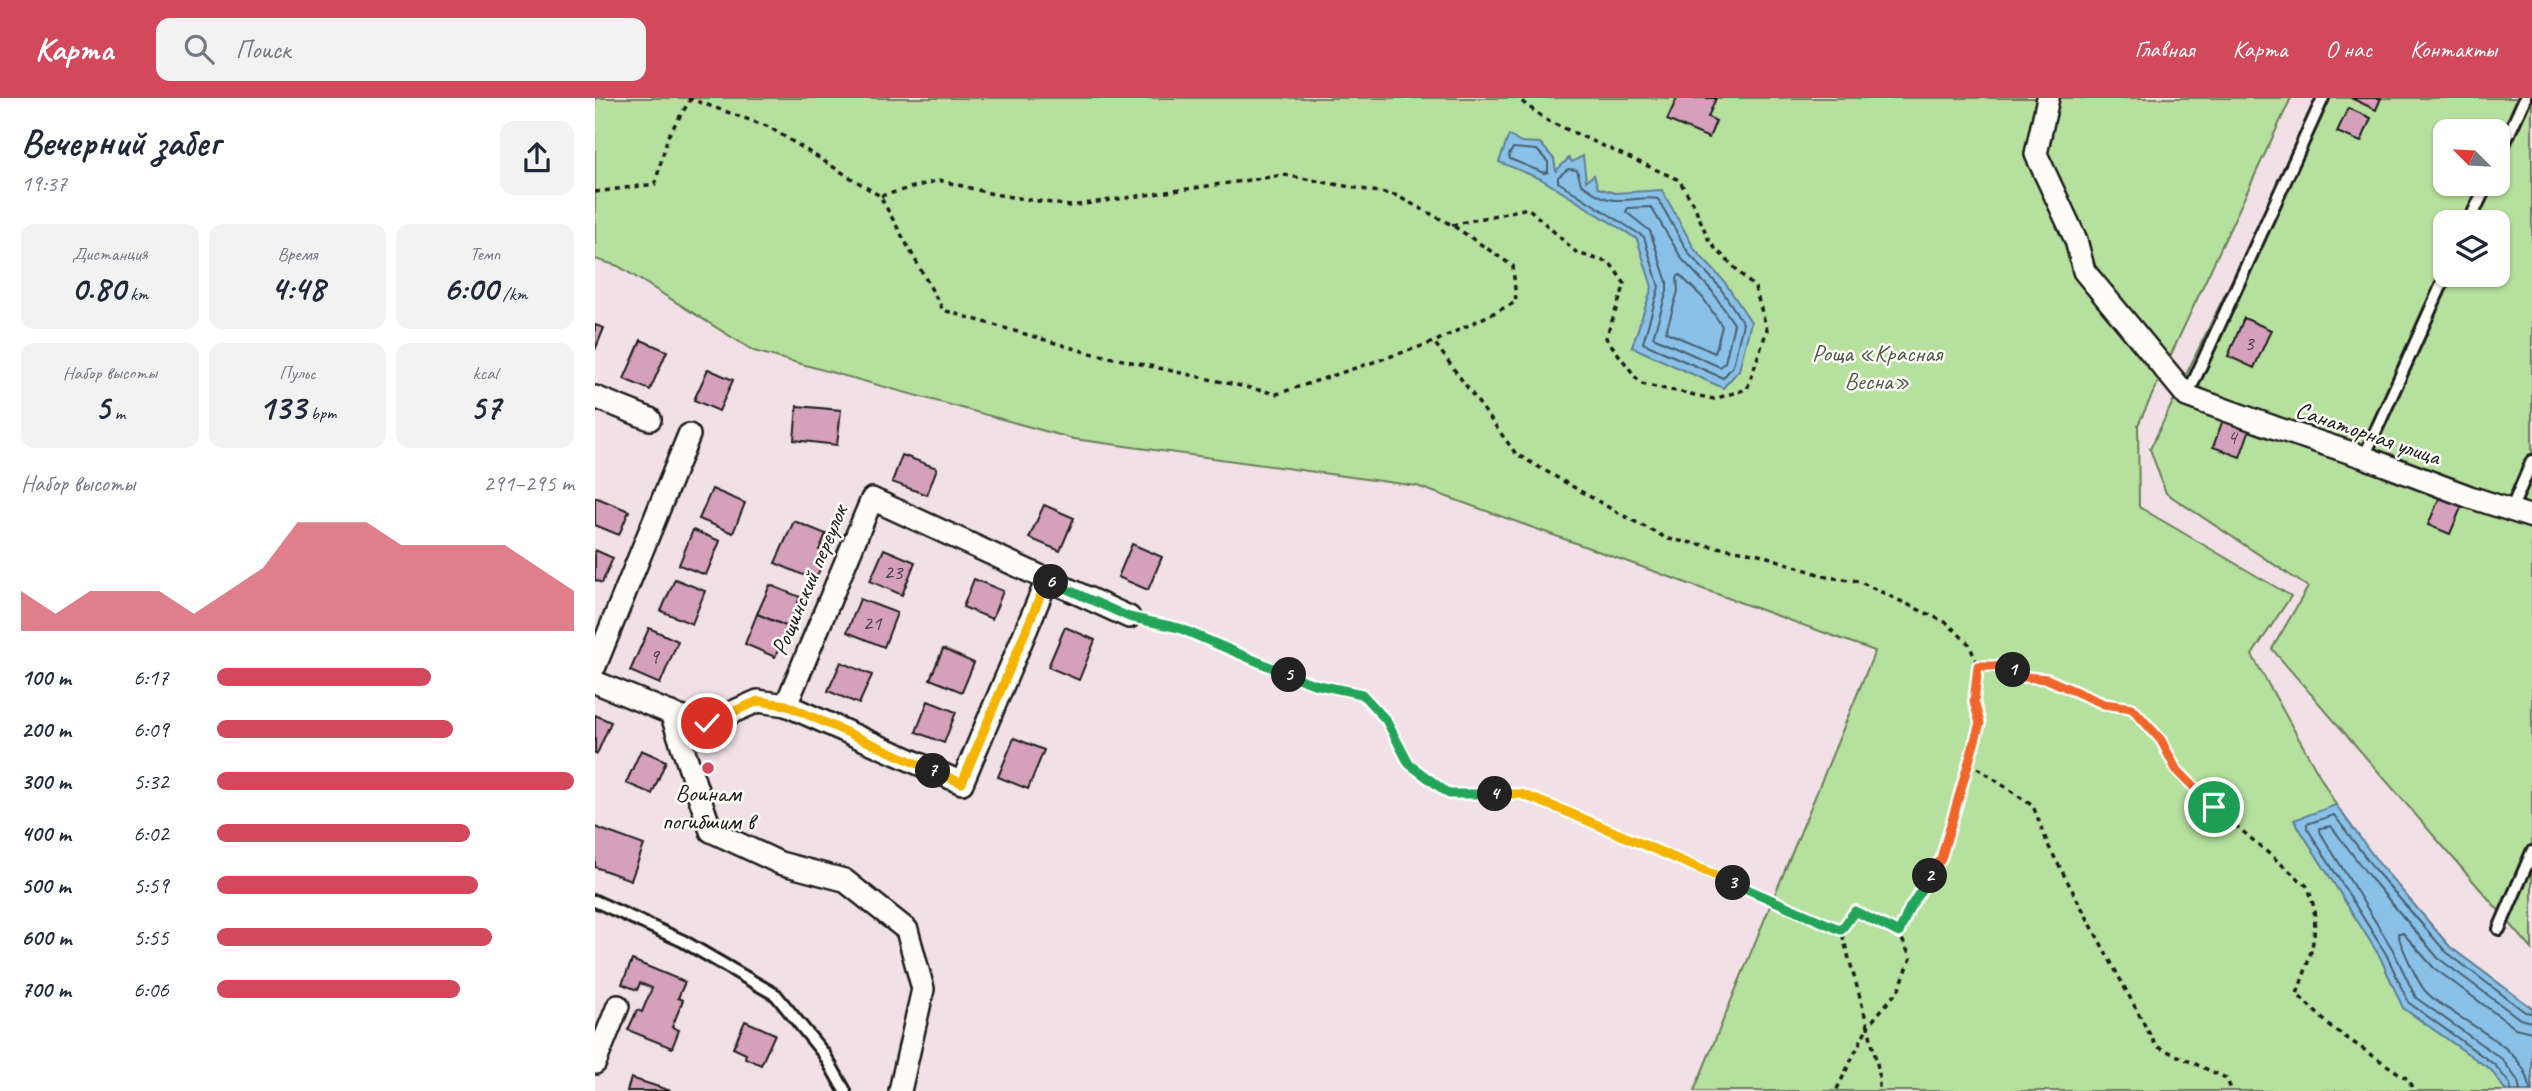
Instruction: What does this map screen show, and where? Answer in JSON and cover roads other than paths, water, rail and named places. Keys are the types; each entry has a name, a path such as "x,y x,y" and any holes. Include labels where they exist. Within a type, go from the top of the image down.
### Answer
{"street":[{"path":"2048,98 2036,154 2076,240 2084,271 2187,396"},
{"name":"Санаторная улица","path":"2187,396 2532,517"},
{"path":"595,397 650,419"},
{"path":"595,666 689,435"},
{"name":"Рощинский переулок","path":"786,705 872,499 1129,617"},
{"path":"595,682 671,713 707,723 758,701 786,705 962,783 1047,580"},
{"path":"671,713 711,831 780,863 844,880 907,930 923,989 900,1091"},
{"path":"595,1063 618,1006"}],"lane":[{"path":"2187,396 2323,98"},
{"path":"2510,131 2525,98"},
{"path":"2364,457 2441,287"},
{"path":"2511,510 2532,461"},
{"path":"2499,929 2532,852"},
{"path":"595,901 683,941 776,995 824,1054 845,1091"}],"water":[{"path":"1509,135 1519,142 1540,143 1554,159 1556,171 1569,158 1572,162 1583,156 1586,181 1594,175 1598,188 1615,193 1662,190 1695,250 1724,281 1751,322 1739,370 1723,388 1632,347 1652,287 1637,239 1541,179 1499,162"},
{"path":"2336,805 2380,865 2450,947 2532,1008 2532,1091 2506,1091 2491,1070 2403,1008 2380,957 2294,820"}],"place":[{"name":"Воинам погибшим в","path":"708,768"}],"park label":[{"name":"Роща «Красная Весна»","path":"1877,367"}]}
